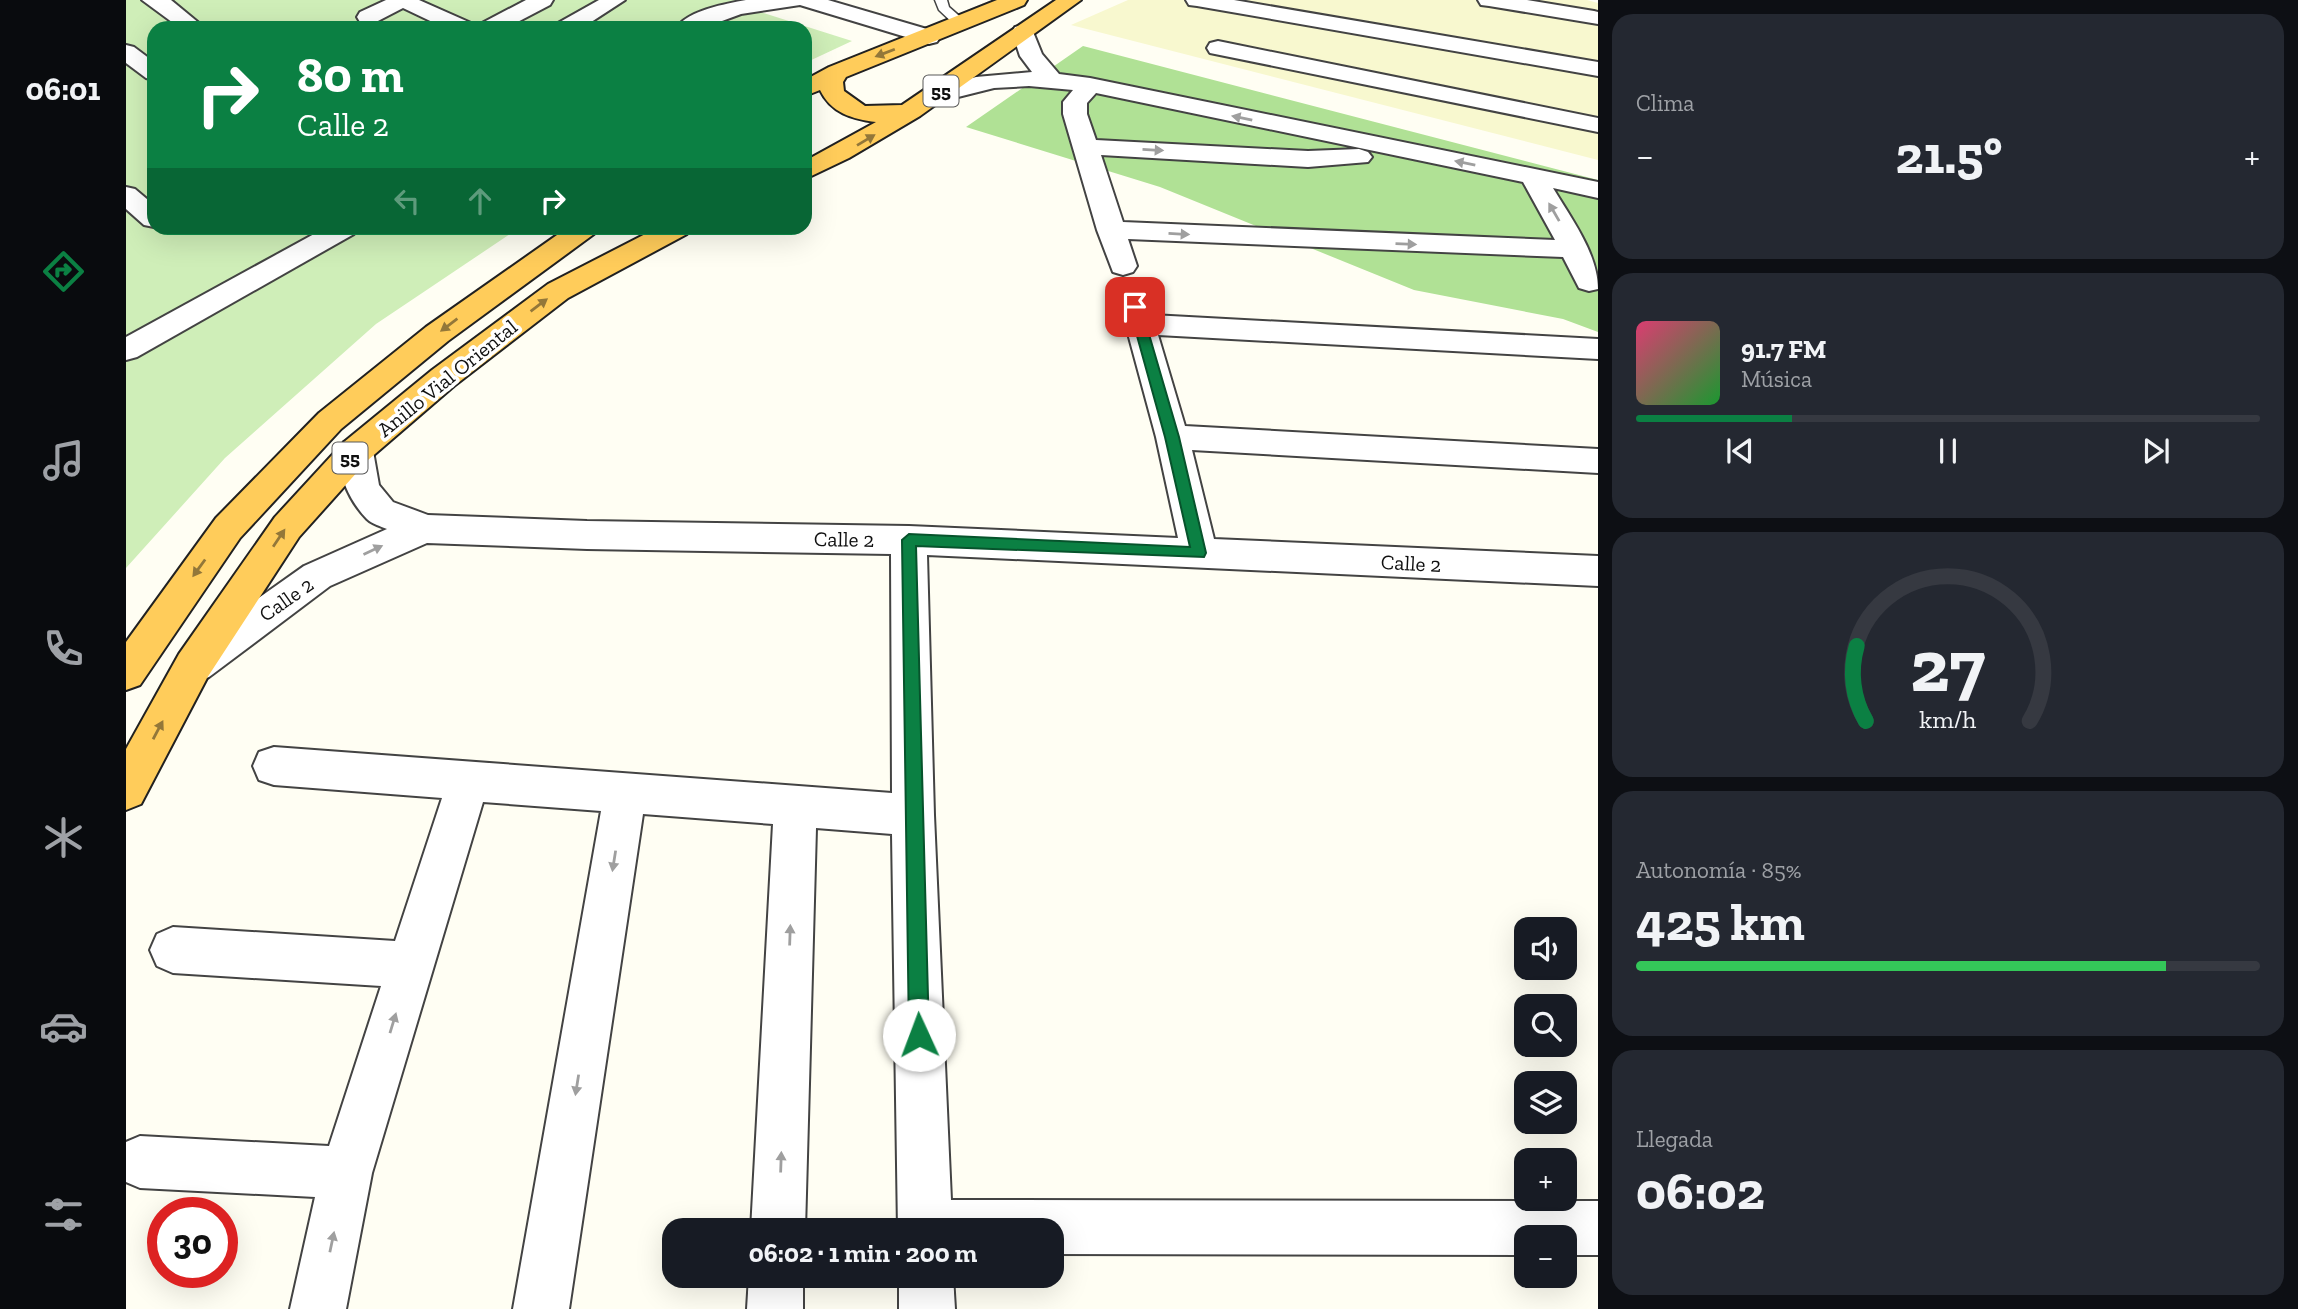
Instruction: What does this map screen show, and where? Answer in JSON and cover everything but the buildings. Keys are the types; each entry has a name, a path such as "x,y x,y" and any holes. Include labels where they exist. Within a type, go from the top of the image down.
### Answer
{"highway":[{"path":"812,85 837,72 1016,0"},
{"name":"55","path":"812,168 861,143 911,111 1070,0"},
{"path":"837,72 831,82 832,92 846,106 882,115 911,111"},
{"name":"Anillo Vial Oriental","path":"126,673 228,528 330,421 437,334 574,235"},
{"name":"Anillo Vial Oriental","path":"126,790 193,666 287,527 356,451 443,378 558,291 664,235"}],"street":[{"path":"368,17 402,0 448,21"},
{"path":"503,21 542,0"},
{"path":"578,21 614,0"},
{"path":"686,21 720,0"},
{"path":"805,0 929,37"},
{"path":"1197,0 1240,4 1598,69"},
{"path":"1489,0 1594,18"},
{"path":"146,1 162,1 184,21"},
{"path":"699,21 748,6 782,1"},
{"path":"1211,73 1218,48 1240,4"},
{"path":"1023,32 1031,56 1052,80"},
{"path":"1218,48 1598,125"},
{"path":"126,52 147,68"},
{"path":"934,96 972,83 994,79 1052,80 1090,85 1598,190"},
{"path":"1090,85 1075,102 1075,114 1172,437 1199,553"},
{"path":"1084,147 1308,159 1424,155"},
{"path":"1532,176 1558,218 1589,282"},
{"path":"126,195 147,213"},
{"path":"1111,230 1572,249"},
{"path":"126,349 331,235"},
{"path":"1140,324 1598,349"},
{"path":"1172,437 1598,461"},
{"name":"Calle 2","path":"356,451 363,489 381,512 426,529 587,535 909,540 1598,571"},
{"name":"Calle 2","path":"193,666 317,576 387,543 426,529"},
{"path":"909,540 913,815 924,1218"},
{"path":"274,766 913,815"},
{"path":"318,1309 346,1173 468,782"},
{"path":"541,1309 625,794"},
{"path":"778,1218 795,807"},
{"path":"173,950 410,965"},
{"path":"140,1162 346,1173"},
{"path":"1064,1240 1598,1227"},
{"path":"775,1309 776,1288"},
{"path":"926,1288 927,1309"}],"lane":[{"path":"941,0 943,8 961,24"}],"green space":[{"path":"126,0 768,0 754,10 789,21 147,21 147,235 509,235 376,324 225,458 126,568"},
{"path":"1128,0 1587,0 1598,3 1598,160 1071,25"},
{"path":"812,28 852,41 812,60"},
{"path":"1083,46 1598,180 1598,332 1563,319 1414,290 1160,187 966,127"}],"route":[{"path":"919,1035 909,540 1199,553 1172,437 1135,307"}]}
